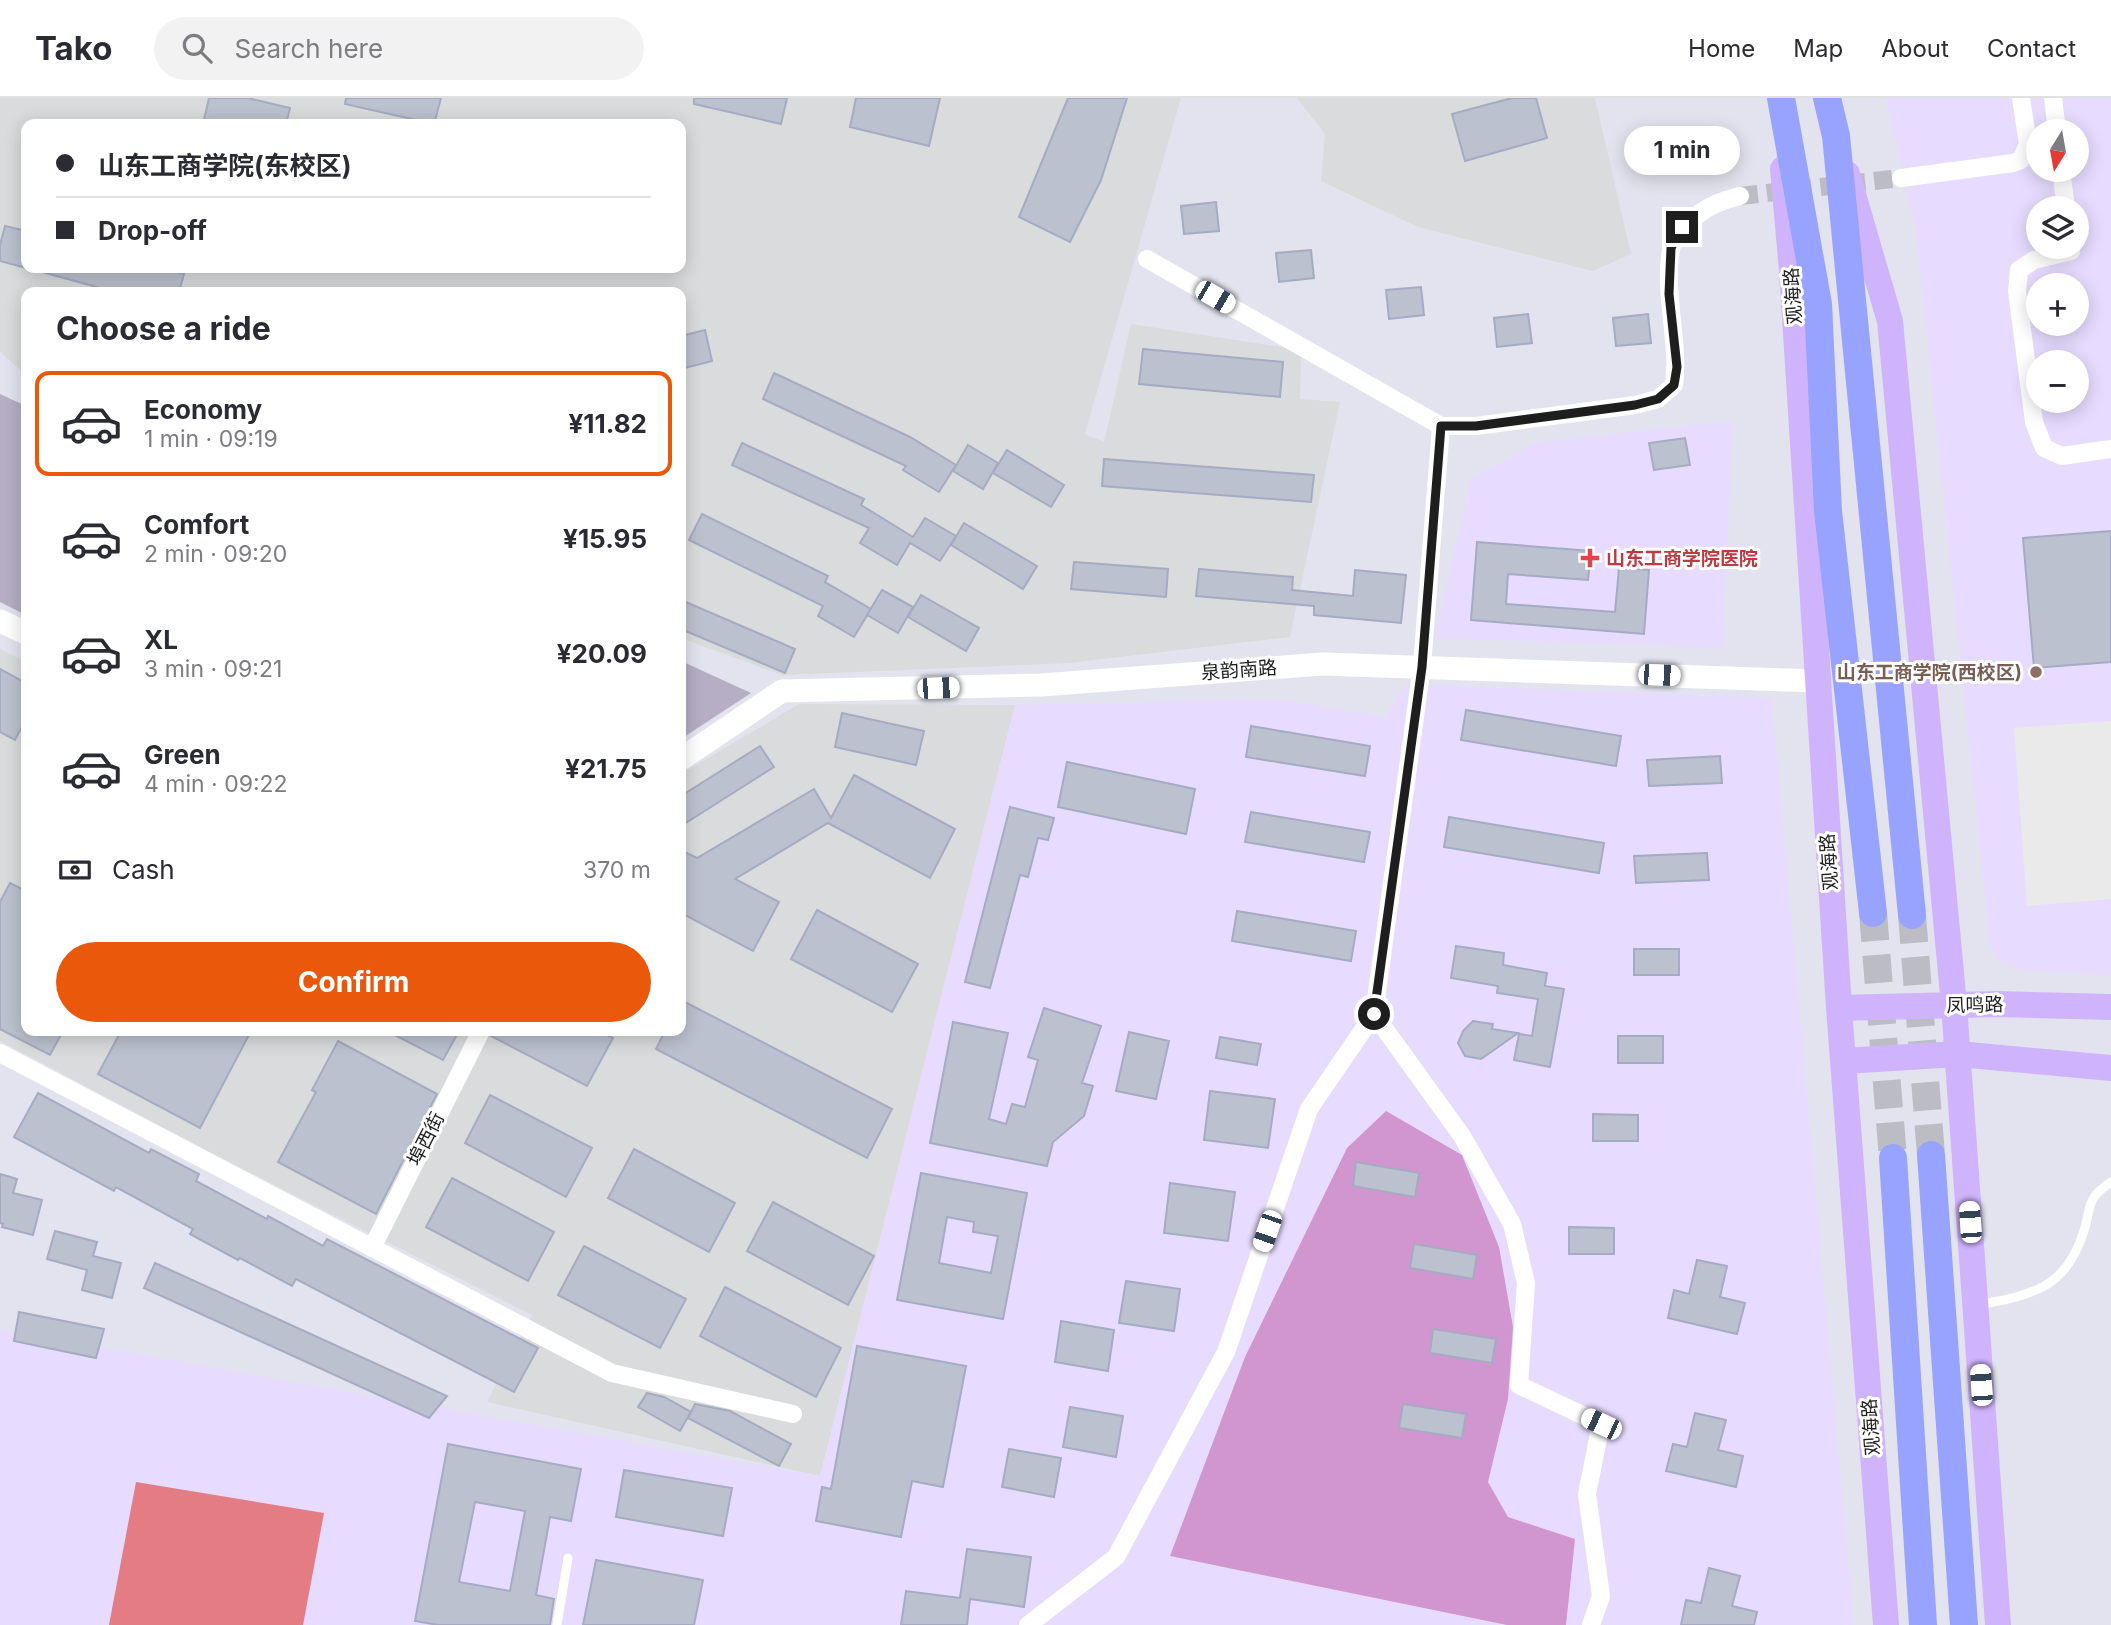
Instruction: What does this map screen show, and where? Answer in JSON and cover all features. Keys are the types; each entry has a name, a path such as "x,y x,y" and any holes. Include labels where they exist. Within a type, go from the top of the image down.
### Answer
{"main road":[{"name":"观海路","path":"1779,98 1839,1008 1886,1625"},
{"name":"观海路","path":"1779,98 1818,304 1828,511 1873,913"},
{"path":"1827,98 1890,321 1954,1005 1998,1625"},
{"path":"1836,136 1912,915"},
{"name":"凤鸣路","path":"1839,1008 1954,1005 2111,1007"},
{"path":"1843,1061 1958,1054 2111,1068"},
{"path":"1931,1155 1964,1625"},
{"name":"观海路","path":"1893,1158 1923,1625"}],"street":[{"path":"1901,178 2021,160 2028,144 2021,98"},
{"path":"2053,98 2056,119"},
{"path":"1147,259 1441,426 1476,426 1635,405 1658,399 1674,385 1677,367 1669,294 1671,248 1682,227 1702,211 1721,200 1740,196"},
{"path":"2038,259 2019,270 2017,291 2034,422 2044,448 2062,456 2111,449"},
{"path":"1028,1625 1116,1557 1226,1352 1309,1109 1374,1014 1422,667 1441,426"},
{"path":"0,621 21,631"},
{"name":"泉韵南路","path":"686,756 782,691 1041,685 1322,664 1817,681"},
{"path":"1374,1014 1462,1136 1512,1224 1526,1283 1519,1385 1601,1424 1587,1494 1601,1596 1591,1625"},
{"name":"埠西街","path":"372,1248 478,1036"},
{"path":"0,1053 612,1373 793,1414"}],"lane":[{"path":"1976,1305 2020,1297 2060,1277 2075,1255 2085,1229 2090,1201 2111,1182"},
{"path":"557,1625 568,1558"}],"shaded area":[{"path":"0,98 1181,98 1085,434 1104,442 1131,324 1301,350 1300,399 1340,402 1290,637 1069,663 782,675 686,640 686,287 21,287 21,371 0,352"},
{"path":"1297,98 1595,98 1631,254 1593,271 1418,227 1321,181 1325,134"},
{"name":"山东工商学院(西校区)","path":"1886,98 2111,98 2111,975 2022,971 2005,964 1995,954 1990,943 1916,231"},
{"path":"0,394 21,404 21,612 0,602"},
{"name":"山东工商学院医院","path":"1733,421 1723,648 1435,638 1471,479 1537,442"},
{"path":"0,649 21,660 21,1036 686,1036 686,771 799,704 1015,705 820,1476 487,1402 532,1315 223,1159 0,1041"},
{"path":"686,663 751,693 686,736"},
{"path":"1404,684 1772,698 1854,1625 0,1625 0,1329 820,1476 1015,705 1277,699 1386,717"},
{"path":"2111,721 2111,899 2027,906 2014,728"},
{"path":"1386,1111 1462,1155 1499,1247 1513,1327 1508,1399 1488,1482 1508,1517 1575,1539 1566,1625 1507,1625 1170,1556 1245,1357 1347,1148"},
{"path":"136,1482 324,1513 303,1625 109,1625"}],"building":[{"path":"209,98 248,98 290,108 287,119 204,119"},
{"path":"346,98 441,98 435,119 412,119 345,104"},
{"path":"694,98 787,98 781,124 694,104"},
{"path":"856,98 940,98 929,146 850,127"},
{"path":"1068,98 1127,98 1101,180 1070,242 1019,217"},
{"path":"1512,98 1536,98 1547,138 1465,161 1452,114"},
{"path":"1216,202 1219,231 1184,234 1181,206"},
{"path":"5,226 21,230 21,267 0,261 0,245"},
{"path":"1311,250 1314,278 1279,282 1276,253"},
{"path":"46,273 184,274 180,287 97,287"},
{"path":"1421,287 1424,315 1389,319 1386,290"},
{"path":"1528,314 1532,343 1497,347 1494,318"},
{"path":"1648,314 1651,343 1616,346 1613,318"},
{"path":"705,330 712,361 686,368 686,335"},
{"path":"1143,349 1283,362 1280,397 1139,384"},
{"path":"774,373 910,437 956,465 939,492 903,470 906,466 763,399"},
{"path":"1685,438 1690,465 1654,470 1649,443"},
{"path":"742,443 864,499 861,505 913,537 925,518 956,536 940,561 910,543 897,565 860,543 869,528 732,465"},
{"path":"968,445 998,463 983,489 953,471"},
{"path":"1007,450 1064,485 1051,507 993,473"},
{"path":"1104,459 1314,475 1311,502 1102,486"},
{"path":"702,514 828,576 825,582 871,609 854,637 818,616 823,606 689,540"},
{"path":"964,523 1037,566 1023,589 951,545"},
{"path":"2111,531 2111,662 2034,668 2023,538"},
{"path":"1477,542 1591,551 1588,580 1508,574 1506,604 1615,612 1619,568 1649,570 1644,634 1471,620"},
{"path":"1074,562 1168,569 1166,597 1071,589"},
{"path":"1199,569 1293,577 1292,590 1353,596 1355,570 1406,575 1401,623 1314,615 1314,606 1196,596"},
{"path":"882,590 913,607 898,633 867,615"},
{"path":"921,595 979,628 966,651 908,617"},
{"path":"686,602 795,649 785,673 686,631"},
{"path":"0,669 21,680 21,729 15,740 0,732"},
{"path":"1466,710 1621,736 1616,766 1461,740"},
{"path":"842,713 924,731 916,765 835,747"},
{"path":"1251,726 1370,746 1365,776 1246,757"},
{"path":"760,746 774,767 686,823 686,793"},
{"path":"1720,756 1722,783 1649,786 1647,760"},
{"path":"1067,762 1195,789 1186,834 1058,807"},
{"path":"854,775 955,829 930,878 828,823 735,879 779,902 753,951 686,916 686,852 697,858 814,789 831,818"},
{"path":"1010,807 1054,818 1048,840 1038,838 1028,877 1020,875 990,988 965,982"},
{"path":"1251,812 1370,832 1364,862 1245,842"},
{"path":"1449,817 1604,843 1599,873 1444,847"},
{"path":"1707,853 1709,880 1636,883 1634,856"},
{"path":"10,883 21,888 21,1036 60,1036 50,1055 0,1029 0,902"},
{"path":"817,910 918,964 892,1012 791,959"},
{"path":"1237,911 1356,931 1351,961 1232,941"},
{"path":"1456,946 1504,953 1503,965 1547,973 1545,986 1564,989 1550,1067 1514,1060 1519,1034 1532,1036 1538,999 1497,993 1498,986 1451,978"},
{"path":"1634,949 1679,949 1679,975 1634,975"},
{"path":"686,1003 892,1109 867,1158 656,1049 662,1036 686,1036"},
{"path":"1044,1008 1101,1026 1082,1083 1093,1086 1084,1116 1053,1142 1047,1166 930,1143 953,1022 1008,1033 989,1119 1006,1124 1012,1104 1025,1107 1038,1060 1028,1057"},
{"path":"1473,1021 1493,1024 1492,1029 1518,1033 1481,1059 1465,1056 1458,1043 1463,1031"},
{"path":"1129,1032 1169,1041 1156,1099 1116,1091"},
{"path":"118,1036 248,1036 200,1128 98,1074"},
{"path":"397,1036 456,1036 443,1060"},
{"path":"491,1036 609,1036 613,1038 587,1086"},
{"path":"1618,1036 1663,1036 1663,1063 1618,1063"},
{"path":"1220,1037 1261,1044 1257,1065 1216,1058"},
{"path":"338,1041 437,1094 376,1214 278,1162 316,1092 312,1090"},
{"path":"1210,1091 1275,1099 1268,1148 1204,1140"},
{"path":"38,1093 149,1153 151,1149 199,1174 196,1181 267,1219 268,1216 323,1246 327,1239 538,1348 514,1392 296,1279 292,1286 240,1258 238,1260 190,1234 193,1229 116,1187 114,1191 14,1137"},
{"path":"490,1095 592,1148 566,1197 465,1143"},
{"path":"1593,1114 1638,1115 1638,1141 1593,1141"},
{"path":"634,1149 735,1203 709,1252 608,1198"},
{"path":"1356,1162 1419,1173 1415,1197 1353,1186"},
{"path":"921,1173 1027,1193 1003,1319 897,1300","holes":["947,1217 974,1222 973,1232 998,1236 991,1273 939,1263"]},
{"path":"0,1174 17,1179 13,1193 42,1200 33,1235 2,1227"},
{"path":"452,1178 554,1232 528,1281 426,1227"},
{"path":"1170,1183 1235,1192 1228,1241 1164,1233"},
{"path":"773,1202 874,1256 848,1305 747,1251"},
{"path":"1569,1227 1614,1228 1614,1254 1569,1254"},
{"path":"55,1231 97,1242 93,1256 121,1263 112,1298 82,1290 87,1270 47,1259"},
{"path":"1414,1244 1477,1255 1473,1279 1410,1268"},
{"path":"584,1246 686,1299 660,1348 558,1295"},
{"path":"1697,1260 1727,1266 1720,1297 1745,1303 1737,1334 1668,1318 1674,1290 1689,1294"},
{"path":"155,1263 447,1396 429,1418 144,1288"},
{"path":"1126,1281 1180,1289 1174,1331 1119,1323"},
{"path":"725,1287 841,1348 816,1397 700,1336"},
{"path":"19,1312 104,1329 96,1358 14,1341"},
{"path":"1061,1321 1114,1330 1108,1371 1055,1362"},
{"path":"1433,1329 1496,1339 1492,1363 1430,1353"},
{"path":"857,1346 966,1366 943,1487 912,1481 901,1537 816,1521 822,1487 831,1489"},
{"path":"647,1393 664,1397 691,1412 680,1431 638,1407"},
{"path":"695,1404 730,1411 791,1444 779,1466 688,1418"},
{"path":"1403,1404 1466,1414 1462,1438 1399,1428"},
{"path":"1070,1407 1123,1416 1116,1457 1063,1447"},
{"path":"1695,1413 1726,1420 1718,1450 1743,1456 1736,1487 1666,1471 1673,1444 1687,1447"},
{"path":"448,1444 581,1469 571,1521 550,1517 536,1595 554,1599 550,1625 438,1625 415,1621","holes":["475,1502 525,1511 510,1591 459,1582"]},
{"path":"1009,1449 1061,1458 1054,1497 1002,1487"},
{"path":"624,1470 732,1488 723,1536 616,1517"},
{"path":"967,1549 1031,1557 1024,1607 970,1599 967,1625 901,1625 906,1591 960,1598"},
{"path":"596,1560 703,1580 694,1625 583,1625"},
{"path":"1709,1568 1740,1576 1732,1606 1757,1612 1754,1625 1681,1625 1686,1600 1701,1603"}],"tunnel":[{"path":"1740,196 1901,178"},
{"path":"1873,913 1893,1158"},
{"path":"1912,915 1931,1155"}],"place":[{"name":"山东工商学院医院","path":"1590,558"},
{"name":"山东工商学院(西校区)","path":"2036,672"}],"route":[{"path":"1374,1014 1422,667 1441,426 1476,426 1635,405 1658,399 1674,385 1677,367 1669,294 1671,248 1682,227"}]}
